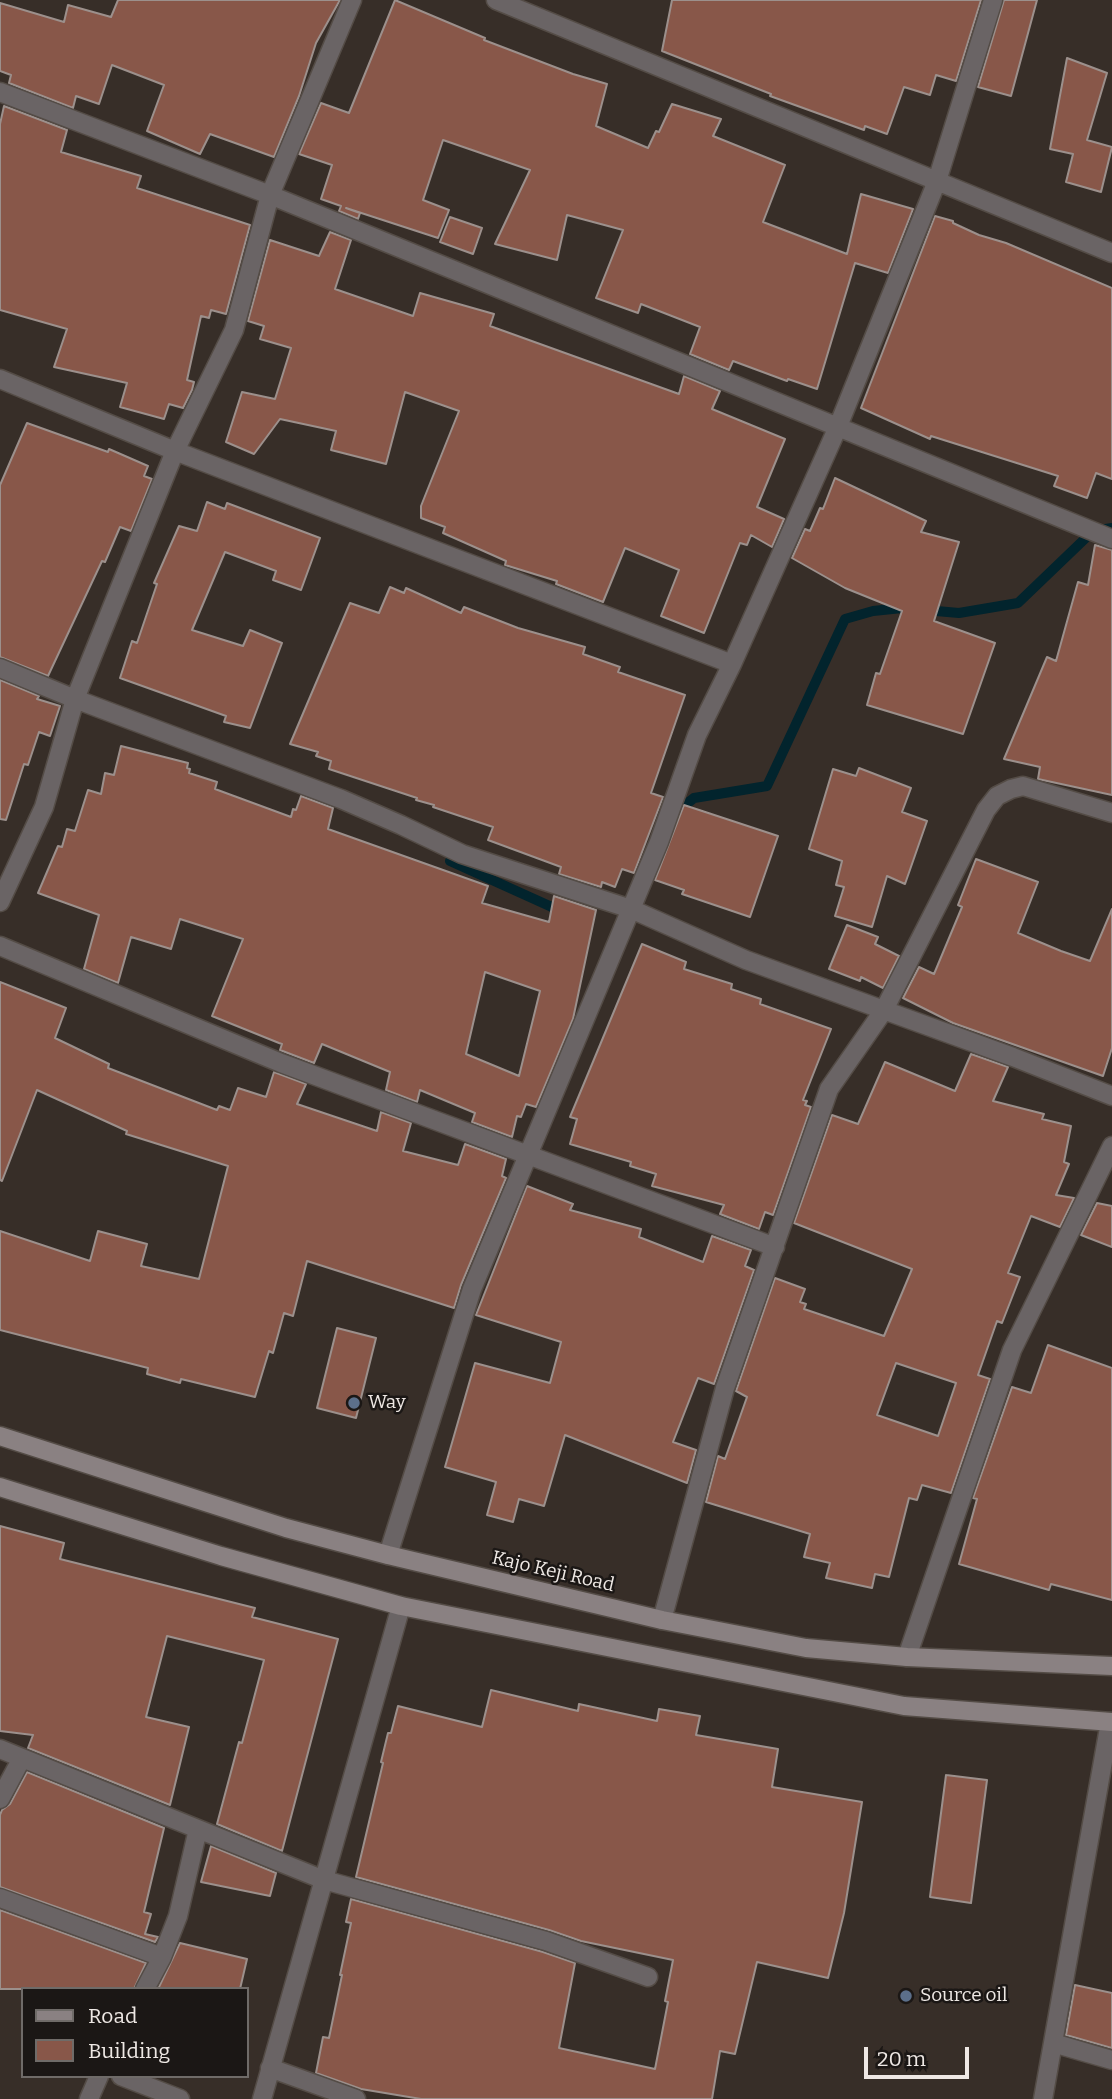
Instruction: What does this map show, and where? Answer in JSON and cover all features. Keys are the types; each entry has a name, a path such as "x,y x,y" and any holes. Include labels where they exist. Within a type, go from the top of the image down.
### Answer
{"main road":[{"name":"Kajo Keji Road","path":"0,1436 286,1528 662,1620 806,1648 906,1657 1112,1666"},
{"path":"0,1487 220,1556 401,1606 904,1706 1111,1722"}],"street":[{"path":"0,902 44,807 75,699 175,451 234,330 270,195 352,0"},
{"path":"496,0 1112,253"},
{"path":"388,1555 471,1289 668,819 697,735 732,664 837,429 937,181 993,0"},
{"path":"0,92 270,195 837,429 1112,539"},
{"path":"0,379 175,451 732,664"},
{"path":"0,668 341,799 463,854 631,909 747,960 1112,1096"},
{"path":"662,1620 725,1388 829,1089 884,1010 986,810 997,796 1023,786 1112,813"},
{"path":"0,946 281,1063 775,1247"},
{"path":"906,1657 1012,1350 1112,1146"},
{"path":"262,2099 401,1606"},
{"path":"1043,2099 1111,1722"},
{"path":"0,1749 324,1880 546,1941 648,1977"},
{"path":"0,1799 22,1758"},
{"path":"146,1987 162,1957 178,1916 198,1829"},
{"path":"0,1898 162,1957"},
{"path":"1053,2043 1112,2060"},
{"path":"270,2068 356,2099"},
{"path":"89,2099 98,2078"},
{"path":"126,2078 180,2099"}],"building":[{"path":"118,0 340,0 316,43 299,96 274,157 210,134 200,154 147,131 164,85 112,65 99,104 76,96 73,108 9,83 11,75 0,71 0,3 64,22 68,5 111,17"},
{"path":"395,0 485,38 484,40 607,84 596,126 648,148 672,104 721,119 713,136 785,165 763,222 847,254 861,194 913,209 888,273 855,263 817,389 733,361 729,370 690,354 700,327 641,304 638,313 596,298 623,230 567,215 557,260 495,244 530,170 443,140 423,200 449,210 438,238 346,208 360,213 358,219 339,211 341,206 321,199 332,165 299,154 321,103 349,113"},
{"path":"672,0 981,0 956,81 936,75 930,95 904,87 887,134 865,126 864,130 770,96 771,94 662,51"},
{"path":"1004,0 1037,0 1011,96 978,87"},
{"path":"1067,58 1107,73 1087,140 1112,147 1101,192 1066,182 1073,154 1050,149"},
{"path":"4,106 67,130 61,152 141,176 137,188 250,225 226,314 211,310 209,318 201,316 187,380 194,382 192,390 183,408 169,404 164,419 120,407 127,383 54,367 67,329 0,310 0,124"},
{"path":"935,216 953,221 979,235 1006,243 1112,288 1112,479 1096,473 1087,498 1054,486 1058,476 931,436 930,439 861,408"},
{"path":"450,217 482,228 473,254 440,242"},
{"path":"330,232 351,240 335,289 413,316 420,293 494,314 490,326 679,394 684,376 720,391 712,409 785,439 757,507 784,519 772,547 751,535 747,545 740,543 704,633 661,616 679,570 625,548 603,602 556,584 557,581 505,565 506,561 443,533 445,527 421,518 421,506 459,411 405,392 386,464 331,450 336,431 280,419 254,454 226,442 242,392 275,399 291,348 260,339 264,326 248,321 270,240 319,256"},
{"path":"27,423 108,452 109,449 148,466 144,476 152,479 131,531 120,527 105,562 102,561 48,676 0,657 0,485"},
{"path":"835,478 926,521 921,532 959,542 934,621 995,643 963,734 867,705 876,673 880,674 902,611 845,588 792,558 805,529 810,531 820,508 823,509"},
{"path":"207,502 225,509 227,503 320,538 301,590 273,580 276,571 225,552 192,630 243,646 250,630 282,643 250,728 224,722 226,716 120,678 132,641 137,643 157,584 154,583 179,526 197,531"},
{"path":"1095,545 1112,550 1112,795 1038,779 1040,767 1004,759 1047,657 1056,661 1078,582 1088,585"},
{"path":"390,587 404,593 406,588 461,613 464,607 518,628 585,647 583,654 620,667 618,672 685,695 651,793 663,797 634,873 622,869 615,887 602,882 601,887 559,874 561,867 488,840 493,827 329,769 331,761 316,756 318,752 290,744 350,603 379,613"},
{"path":"0,680 39,696 37,699 60,706 50,736 39,732 28,765 24,764 6,820 0,819"},
{"path":"121,746 188,763 189,773 217,782 215,789 291,817 301,796 333,808 328,829 488,886 482,903 549,922 554,896 596,910 573,1019 536,1107 526,1104 521,1117 517,1116 512,1137 472,1122 475,1113 420,1090 417,1102 386,1090 390,1072 322,1044 314,1063 280,1050 282,1044 212,1016 243,939 180,919 171,949 131,937 118,983 84,969 99,915 38,893 58,846 62,847 67,829 75,831 88,790 101,794 105,773 114,775","holes":["485,972 540,991 519,1076 466,1054"]},
{"path":"859,768 911,788 902,812 927,821 905,884 887,876 872,927 835,916 844,887 836,885 842,861 809,849 833,769 856,776"},
{"path":"684,805 778,836 750,917 682,894 684,890 655,880"},
{"path":"976,859 1038,882 1018,933 1061,951 1090,961 1112,909 1112,1048 1103,1076 953,1023 903,998 919,967 934,974 962,907 958,905"},
{"path":"847,925 878,937 875,944 899,956 883,988 861,977 860,981 829,969"},
{"path":"642,944 686,962 684,969 732,984 731,989 761,999 760,1004 831,1029 803,1100 807,1101 805,1105 811,1107 773,1215 765,1212 759,1229 720,1214 724,1205 652,1186 656,1174 630,1166 631,1162 570,1144 577,1119 570,1117"},
{"path":"0,982 66,1008 55,1038 109,1064 108,1068 217,1110 219,1106 230,1110 238,1088 266,1097 274,1072 306,1084 297,1104 377,1131 381,1112 411,1123 403,1151 458,1165 465,1144 506,1159 502,1176 506,1178 454,1308 307,1261 293,1316 284,1313 273,1353 269,1351 255,1397 181,1379 180,1383 147,1374 148,1368 0,1330 0,1231 90,1261 98,1231 147,1244 141,1266 199,1279 228,1166 126,1134 127,1131 37,1090 2,1181 0,1180"},
{"path":"971,1054 1008,1067 993,1101 1044,1114 1042,1119 1071,1126 1064,1162 1069,1164 1056,1195 1074,1198 1060,1227 1031,1216 1008,1273 1020,1277 1002,1323 997,1321 978,1375 990,1379 951,1493 922,1485 917,1500 909,1498 889,1577 875,1574 872,1588 826,1578 830,1563 804,1557 810,1534 706,1502 718,1456 725,1459 747,1397 736,1391 775,1278 805,1289 800,1302 806,1304 804,1309 884,1336 912,1269 794,1223 832,1115 858,1124 885,1062 955,1091","holes":["896,1363 956,1383 938,1436 877,1415"]},
{"path":"527,1186 573,1204 570,1210 641,1229 639,1237 703,1262 712,1236 751,1250 745,1266 754,1270 714,1384 698,1378 673,1442 696,1450 687,1483 565,1435 544,1506 519,1499 513,1522 487,1515 496,1482 445,1467 475,1363 550,1383 561,1342 476,1315"},
{"path":"1097,1203 1112,1206 1112,1247 1081,1235"},
{"path":"337,1328 376,1338 356,1418 317,1408"},
{"path":"1048,1345 1112,1368 1112,1600 1051,1584 1049,1590 959,1564 977,1499 973,1498 1012,1387 1031,1393"},
{"path":"0,1526 64,1543 60,1559 255,1608 252,1617 338,1639 282,1851 217,1824 264,1660 167,1636 146,1717 189,1727 170,1805 28,1748 33,1735 0,1731"},
{"path":"491,1690 578,1711 579,1704 657,1721 659,1709 700,1716 696,1735 778,1749 772,1787 862,1802 844,1913 828,1978 757,1962 735,2054 720,2051 712,2099 421,2099 361,2089 316,2073 323,2037 329,2038 342,1975 351,1923 346,1922 351,1899 575,1963 559,2048 655,2069 673,1960 581,1941 356,1877 388,1733 391,1733 398,1706 482,1727"},
{"path":"27,1772 164,1828 144,1912 151,1914 145,1934 158,1937 155,1942 0,1887 0,1815 10,1804"},
{"path":"946,1775 987,1780 971,1903 930,1897"},
{"path":"211,1846 276,1873 270,1896 201,1882"},
{"path":"0,1910 146,1963 135,1987 0,1989"},
{"path":"180,1943 247,1959 240,1987 159,1987"},
{"path":"1075,1985 1112,1993 1112,2048 1066,2035"}],"waterway":[{"path":"670,817 694,798 767,786 845,619 873,611 902,608 959,613 1018,603 1093,531 1112,528"},
{"path":"450,861 554,908 566,910"}],"place":[{"name":"Way","path":"354,1403"},
{"name":"Source oil","path":"906,1996"}]}
